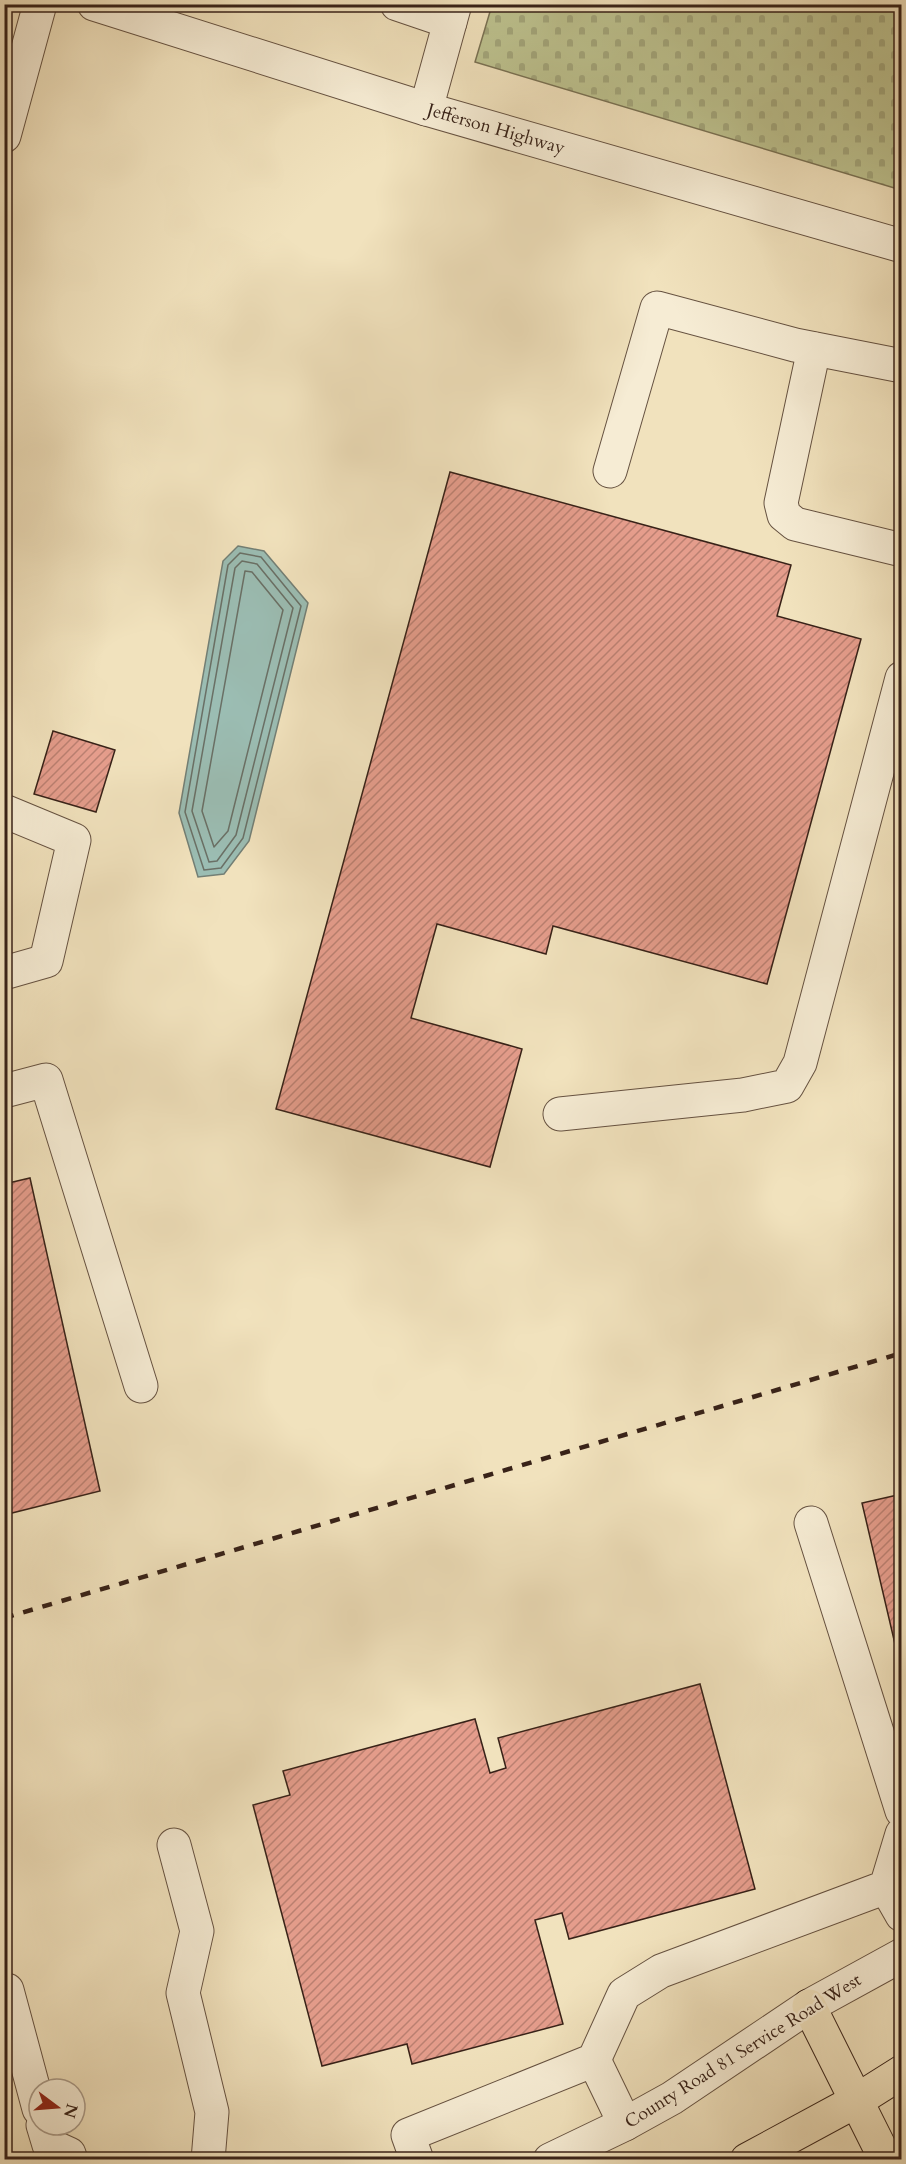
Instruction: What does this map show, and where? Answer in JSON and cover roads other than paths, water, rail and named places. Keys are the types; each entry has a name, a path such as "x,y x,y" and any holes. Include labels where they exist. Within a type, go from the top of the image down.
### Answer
{"highway":[{"path":"809,2006 886,2160"},
{"path":"747,2160 856,2101 902,2072"}],"street":[{"path":"6,128 40,4"},
{"name":"Jefferson Highway","path":"94,4 426,109 902,246"},
{"path":"397,4 452,13 426,109"},
{"path":"610,471 657,308 814,349 902,366"},
{"path":"814,349 781,503 784,515 795,524 902,550"},
{"path":"560,1114 743,1095 787,1086 800,1063 902,678"},
{"path":"4,812 74,840 46,961 4,973"},
{"path":"4,1091 46,1080 141,1386"},
{"path":"811,1523 902,1811"},
{"path":"902,1834 886,1887 902,1915"},
{"path":"174,1845 197,1931 183,1993 212,2112 208,2160"},
{"path":"417,2160 408,2135 594,2060 624,1994 661,1971 886,1887"},
{"name":"County Road 81 Service Road West","path":"550,2160 626,2124 672,2098 809,2006 902,1955"},
{"path":"7,1990 30,2077"},
{"path":"594,2060 626,2124"},
{"path":"47,2137 49,2145 69,2154 71,2160"}],"water":[{"path":"238,546 264,551 308,603 249,841 224,874 198,877 179,813 223,561"}],"railway":[{"path":"4,1618 902,1353"}]}
